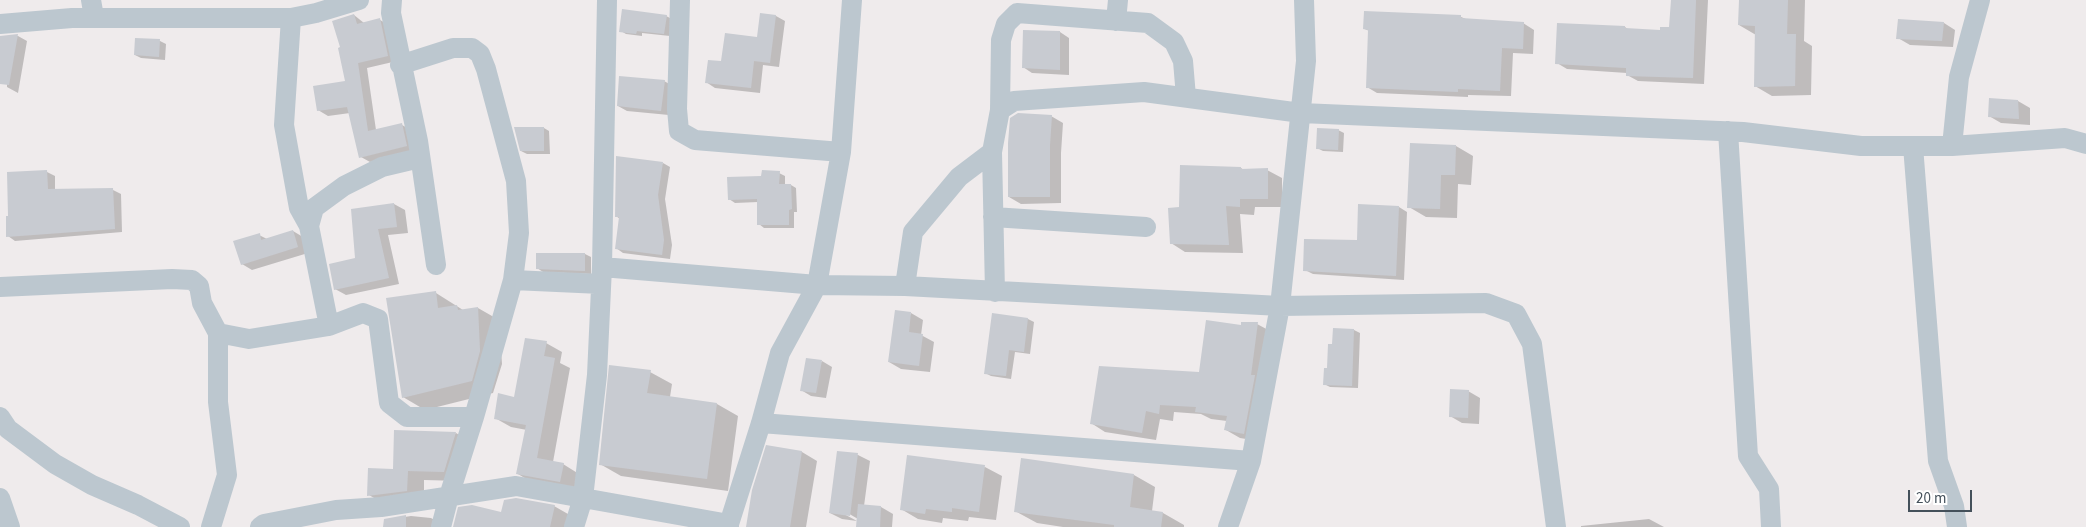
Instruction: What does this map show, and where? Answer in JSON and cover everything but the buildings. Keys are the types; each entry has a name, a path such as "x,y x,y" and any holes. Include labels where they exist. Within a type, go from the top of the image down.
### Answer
{"street":[{"path":"0,24 92,9 291,18 316,13 358,0"},
{"path":"392,0 391,14 400,65 418,141 436,264"},
{"path":"574,527 583,498 597,375 602,276 607,0"},
{"path":"680,0 677,110 679,131 695,140 841,152"},
{"path":"260,527 264,524 336,510 381,507 516,486 729,526 761,423 780,353 817,285 841,152 852,0"},
{"path":"1116,21 1118,0"},
{"path":"1228,527 1252,461 1280,306 1306,61 1304,0"},
{"path":"1952,146 1959,78 1980,0"},
{"path":"995,292 992,152 1000,110 1001,40 1006,24 1017,13 1148,23 1174,42 1183,61 1186,97"},
{"path":"291,18 284,124 299,208 309,226 329,326"},
{"path":"400,65 454,48 472,48 480,54 486,69 516,181 519,233 513,280 441,527"},
{"path":"1000,110 1014,101 1144,92 1301,113 1728,132 1861,146 1952,146 2065,138 2086,144"},
{"path":"1728,132 1748,456 1769,489 1771,527"},
{"path":"1913,146 1938,461 1954,506 1957,527"},
{"path":"905,286 913,232 959,177 992,152"},
{"path":"309,226 314,208 344,186 382,167 420,158"},
{"path":"994,217 1146,227"},
{"path":"513,280 602,276 817,285 905,286 1280,306 1486,303 1516,314 1532,344 1556,527"},
{"path":"0,287 172,279 192,280 199,286 202,303 218,333 218,402 227,475 211,527"},
{"path":"218,333 250,339 329,326 363,313 378,319 389,403 407,417 474,418"},
{"path":"0,417 8,429 55,464 92,485 138,505 180,527"},
{"path":"761,423 1252,461"},
{"path":"0,498 10,527"}]}
